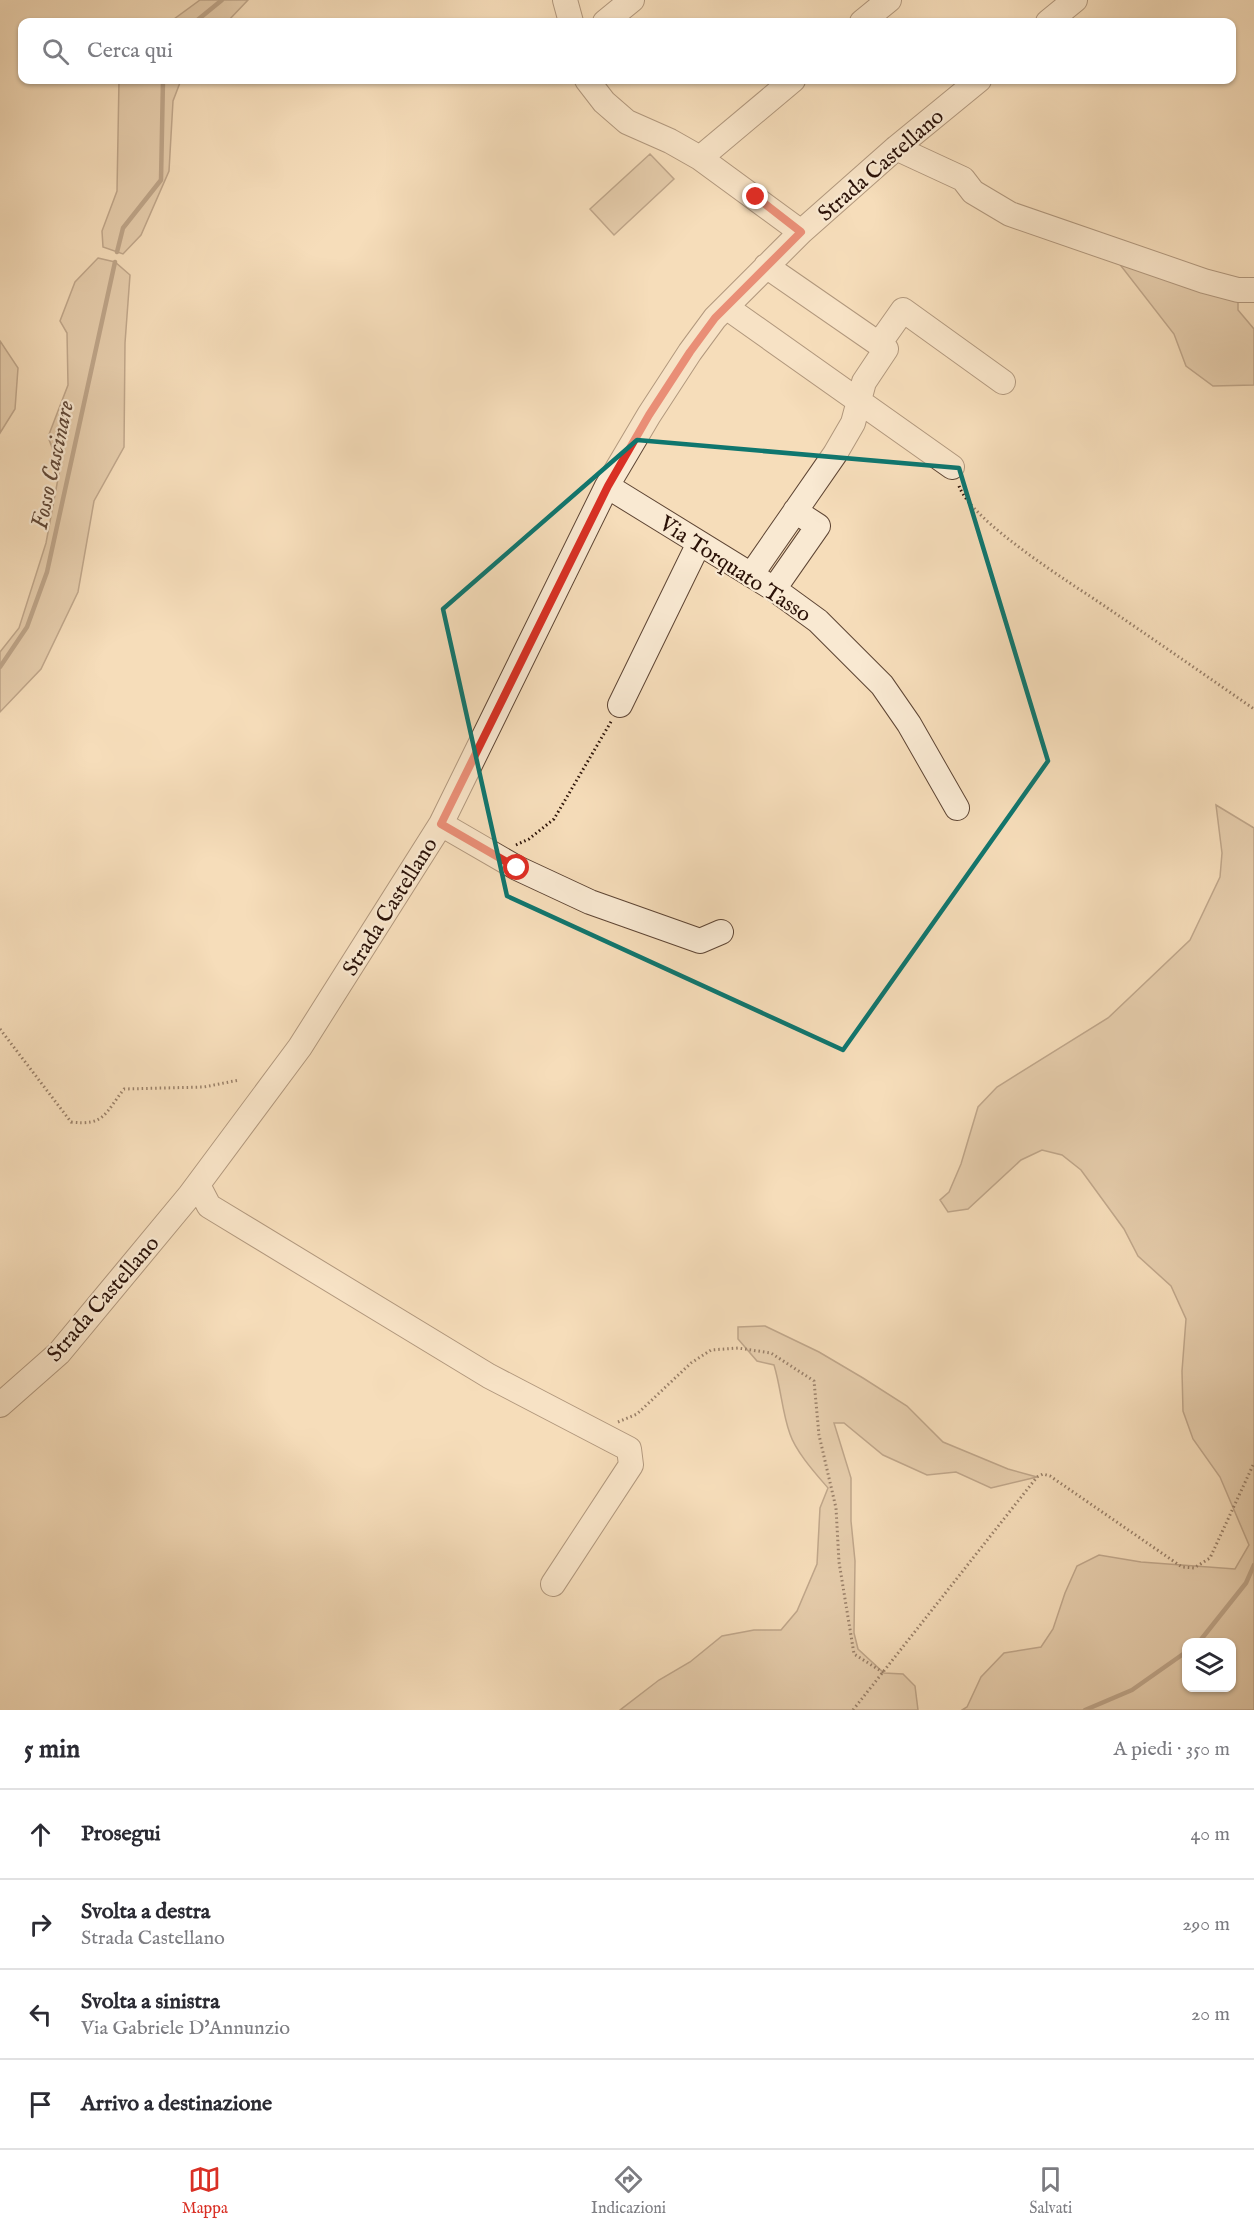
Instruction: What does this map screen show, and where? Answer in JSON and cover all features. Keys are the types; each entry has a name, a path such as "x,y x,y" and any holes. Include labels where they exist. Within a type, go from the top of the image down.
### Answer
{"street":[{"path":"565,0 570,18"},
{"path":"610,18 632,0"},
{"path":"1053,18 1075,0"},
{"path":"590,84 604,102 627,122 670,141 700,158 801,232"},
{"path":"700,158 788,84"},
{"name":"Strada Castellano","path":"0,1405 59,1353 198,1185 300,1047 441,824 608,486 649,415 715,318 801,232 896,148 975,84"},
{"path":"896,148 963,178 973,192 1011,214 1204,281 1238,290 1254,290"},
{"path":"751,575 835,454 853,423 864,382 886,349 766,266"},
{"path":"726,307 952,467"},
{"path":"879,344 903,310 1003,382"},
{"name":"Via Torquato Tasso","path":"608,486 774,589 818,621 882,685 909,724 957,807"},
{"path":"774,589 818,526 795,511"},
{"path":"620,705 699,543"},
{"path":"441,824 517,868 590,902 700,941 721,932"},
{"path":"198,1185 209,1206 489,1376 629,1449 631,1465 553,1584"}],"path":[{"path":"952,467 961,493 986,520 1035,558 1254,709"},
{"path":"488,851 511,847 529,839 554,819 620,705"},
{"path":"0,1029 70,1122 85,1124 100,1120 124,1089 204,1087 238,1080"},
{"path":"590,1428 612,1425 637,1414 691,1363 711,1350 738,1348 771,1353 814,1381 819,1435 836,1508 839,1562 854,1654 884,1673"},
{"path":"853,1710 1037,1477 1044,1474 1050,1476 1182,1567 1194,1568 1210,1558 1254,1463"}],"highlighted area":[{"path":"637,440 959,468 1048,761 843,1050 507,896 443,609"}],"shaded area":[{"path":"200,0 248,0 231,18 175,18"},
{"path":"119,84 179,84 173,101 169,171 141,235 123,254 103,247 102,231 117,191"},
{"path":"650,154 674,179 614,235 590,209"},
{"path":"1111,253 1238,297 1238,310 1254,329 1254,385 1213,386 1186,366 1174,334"},
{"path":"98,258 115,262 130,275 125,343 124,447 94,501 78,592 41,669 0,712 0,652 19,628 46,543 60,468 48,437 68,385 67,333 60,321 75,282"},
{"path":"0,341 18,368 15,409 0,433"},
{"path":"1216,805 1254,828 1254,1710 962,1710 967,1707 981,1677 1004,1653 1041,1647 1053,1629 1077,1566 1099,1555 1141,1562 1235,1569 1249,1545 1220,1477 1193,1439 1183,1411 1182,1371 1186,1319 1171,1286 1138,1256 1124,1229 1081,1170 1062,1155 1042,1150 1021,1160 968,1209 948,1212 940,1200 949,1192 961,1164 978,1107 997,1087 1108,1018 1190,940 1220,877 1222,853"},
{"path":"765,1326 819,1352 907,1406 943,1442 1008,1469 1037,1477 991,1488 956,1472 927,1475 883,1455 844,1423 834,1423 851,1478 851,1521 855,1561 854,1633 858,1649 884,1673 903,1674 915,1686 918,1710 620,1710 659,1680 690,1662 722,1636 754,1630 781,1630 797,1611 817,1564 820,1508 828,1488 793,1441 785,1417 774,1365 757,1361 738,1339 738,1327"}],"waterway":[{"name":"Fosso Cascinare","path":"200,18 222,0"},
{"name":"Fosso Cascinare","path":"117,252 123,228 161,180 163,84"},
{"name":"Fosso Cascinare","path":"0,667 27,627 47,572 115,262"},
{"path":"1202,1638 1246,1583 1254,1565"},
{"path":"1085,1710 1132,1690 1182,1655"}],"route":[{"path":"517,868 441,824 608,486 649,415 715,318 801,232 756,197"}]}
